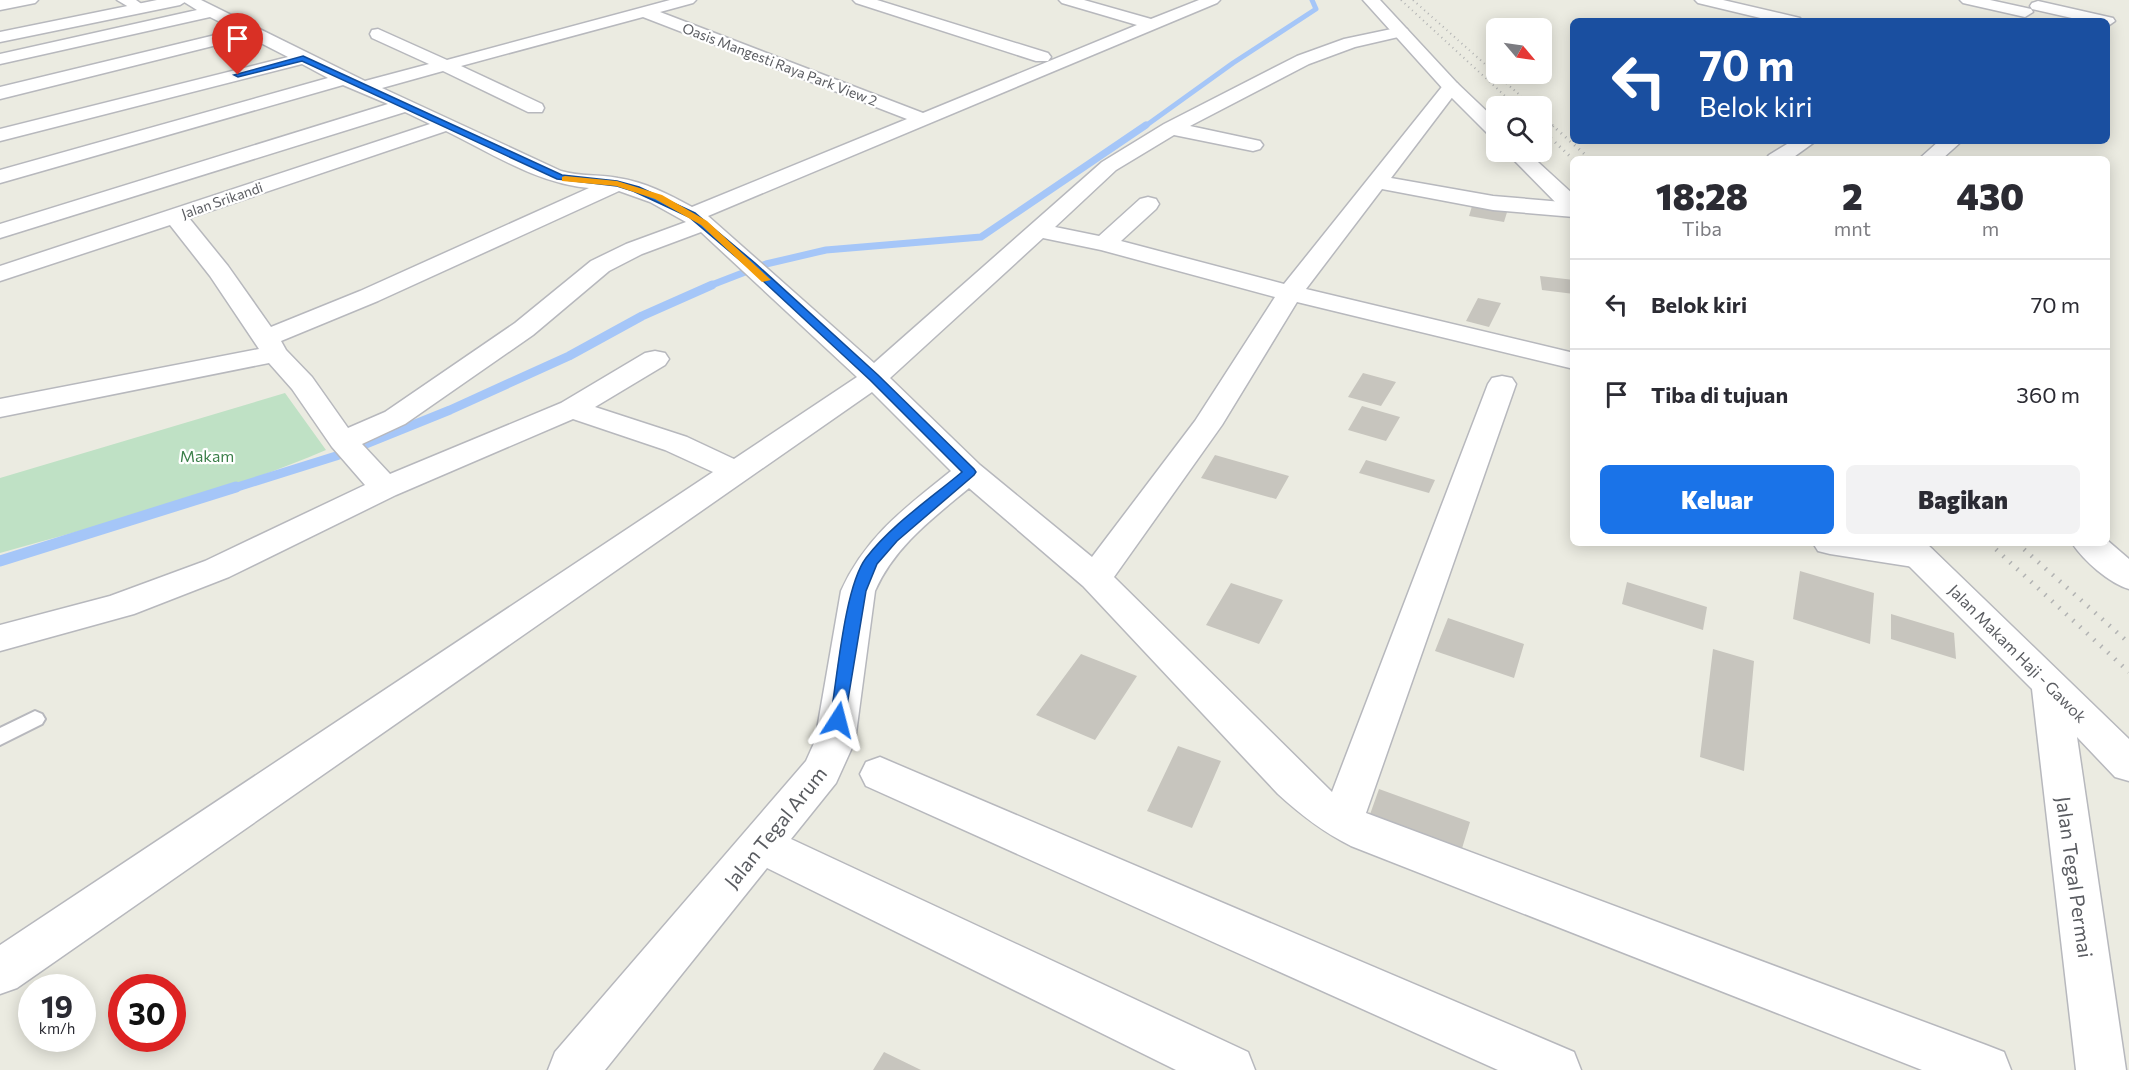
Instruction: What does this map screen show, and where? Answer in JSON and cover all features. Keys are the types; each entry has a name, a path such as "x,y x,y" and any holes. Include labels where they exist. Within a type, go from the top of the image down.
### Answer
{"street":[{"path":"0,5 30,0"},
{"path":"0,37 132,4 180,0"},
{"path":"189,0 344,79 406,105 560,178 617,184 646,192 698,219 874,378 969,472 1095,579 1269,759 1317,804 1342,821 1366,833 1986,1070"},
{"path":"364,87 688,0"},
{"path":"861,0 1042,57"},
{"path":"1067,0 1150,24"},
{"path":"348,446 395,418 524,329 600,266 698,219 1212,0"},
{"path":"1371,0 1451,87 1486,121"},
{"path":"1703,0 1781,18"},
{"path":"1968,0 2032,6 2091,18"},
{"path":"2013,18 2032,6"},
{"path":"0,59 212,12"},
{"name":"Oasis Mangesti Raya Park View 2","path":"644,12 916,117"},
{"path":"0,93 250,32"},
{"path":"0,972 874,378 1109,166 1171,129 1304,60 1350,43 1401,32"},
{"path":"378,34 535,108"},
{"path":"1071,43 1092,50"},
{"path":"0,135 303,58"},
{"path":"0,177 344,79"},
{"path":"1095,579 1207,425 1290,293 1451,87"},
{"path":"0,231 406,105"},
{"name":"Jalan Srikandi","path":"0,274 445,125"},
{"path":"1171,129 1253,145"},
{"path":"1781,156 1801,144"},
{"path":"1933,156 1948,144"},
{"path":"1526,162 1570,205"},
{"path":"1377,182 1493,203 1570,209"},
{"path":"0,408 271,346 369,296 617,184"},
{"path":"1104,244 1148,204"},
{"path":"175,216 219,271 271,346 302,383 348,446 385,488"},
{"path":"1039,230 1104,244 1290,293 1570,361"},
{"path":"0,638 54,626 166,589 258,551 385,488 571,409 655,359"},
{"path":"1342,821 1502,384"},
{"path":"571,409 677,443 711,457 735,472"},
{"name":"Jalan Tegal Arum","path":"573,1070 816,780 830,756 835,741 858,591 871,562 892,538 969,472"},
{"path":"1866,546 1913,550"},
{"path":"2093,546 2129,577"},
{"name":"Jalan Makam Haji - Gawok","path":"1913,550 2129,765"},
{"name":"Jalan Tegal Permai","path":"2050,684 2101,1070"},
{"path":"880,774 1556,1070"},
{"path":"762,845 1230,1070"}],"lane":[{"path":"0,737 35,718"}],"green space":[{"name":"Makam","path":"285,393 326,450 206,494 0,553 0,478"}],"building":[{"path":"1473,203 1508,209 1504,222 1469,216"},
{"path":"1540,276 1570,280 1570,294 1542,290"},
{"path":"1478,298 1501,303 1489,327 1466,321"},
{"path":"1363,373 1396,382 1381,406 1348,397"},
{"path":"1362,406 1400,417 1386,441 1348,430"},
{"path":"1215,455 1289,476 1276,499 1201,478"},
{"path":"1366,460 1435,480 1429,493 1359,473"},
{"path":"1800,571 1874,593 1870,644 1793,619"},
{"path":"1627,582 1707,607 1703,630 1622,604"},
{"path":"1231,583 1283,600 1259,644 1206,625"},
{"path":"1891,614 1954,633 1956,659 1891,639"},
{"path":"1448,618 1524,644 1514,678 1435,651"},
{"path":"1713,649 1754,661 1744,771 1700,757"},
{"path":"1081,654 1137,676 1095,740 1036,715"},
{"path":"1178,746 1221,761 1192,828 1147,811"},
{"path":"1379,789 1470,822 1460,855 1368,820"},
{"path":"884,1052 921,1070 873,1070"}],"waterway":[{"path":"1144,127 1233,63 1316,9 1312,0"},
{"path":"709,286 766,264 826,250 981,237 1146,125"},
{"path":"231,489 336,456 450,410 569,356 642,316 712,285"},
{"path":"0,561 236,487"}],"railway":[{"path":"1401,0 1505,96"},
{"path":"1413,0 1521,96"},
{"path":"1552,125 1570,141"},
{"path":"1552,139 1570,156"},
{"path":"1573,144 1587,156"},
{"path":"1992,546 2129,672"},
{"path":"2020,546 2129,643"}],"slow traffic":[{"path":"565,179 617,184 658,197 704,223 766,280"}],"route":[{"path":"238,75 303,58 560,178 617,184 636,189 658,197 692,215 751,265 874,378 969,472 892,538 871,562 863,576 858,591 838,720"}]}
